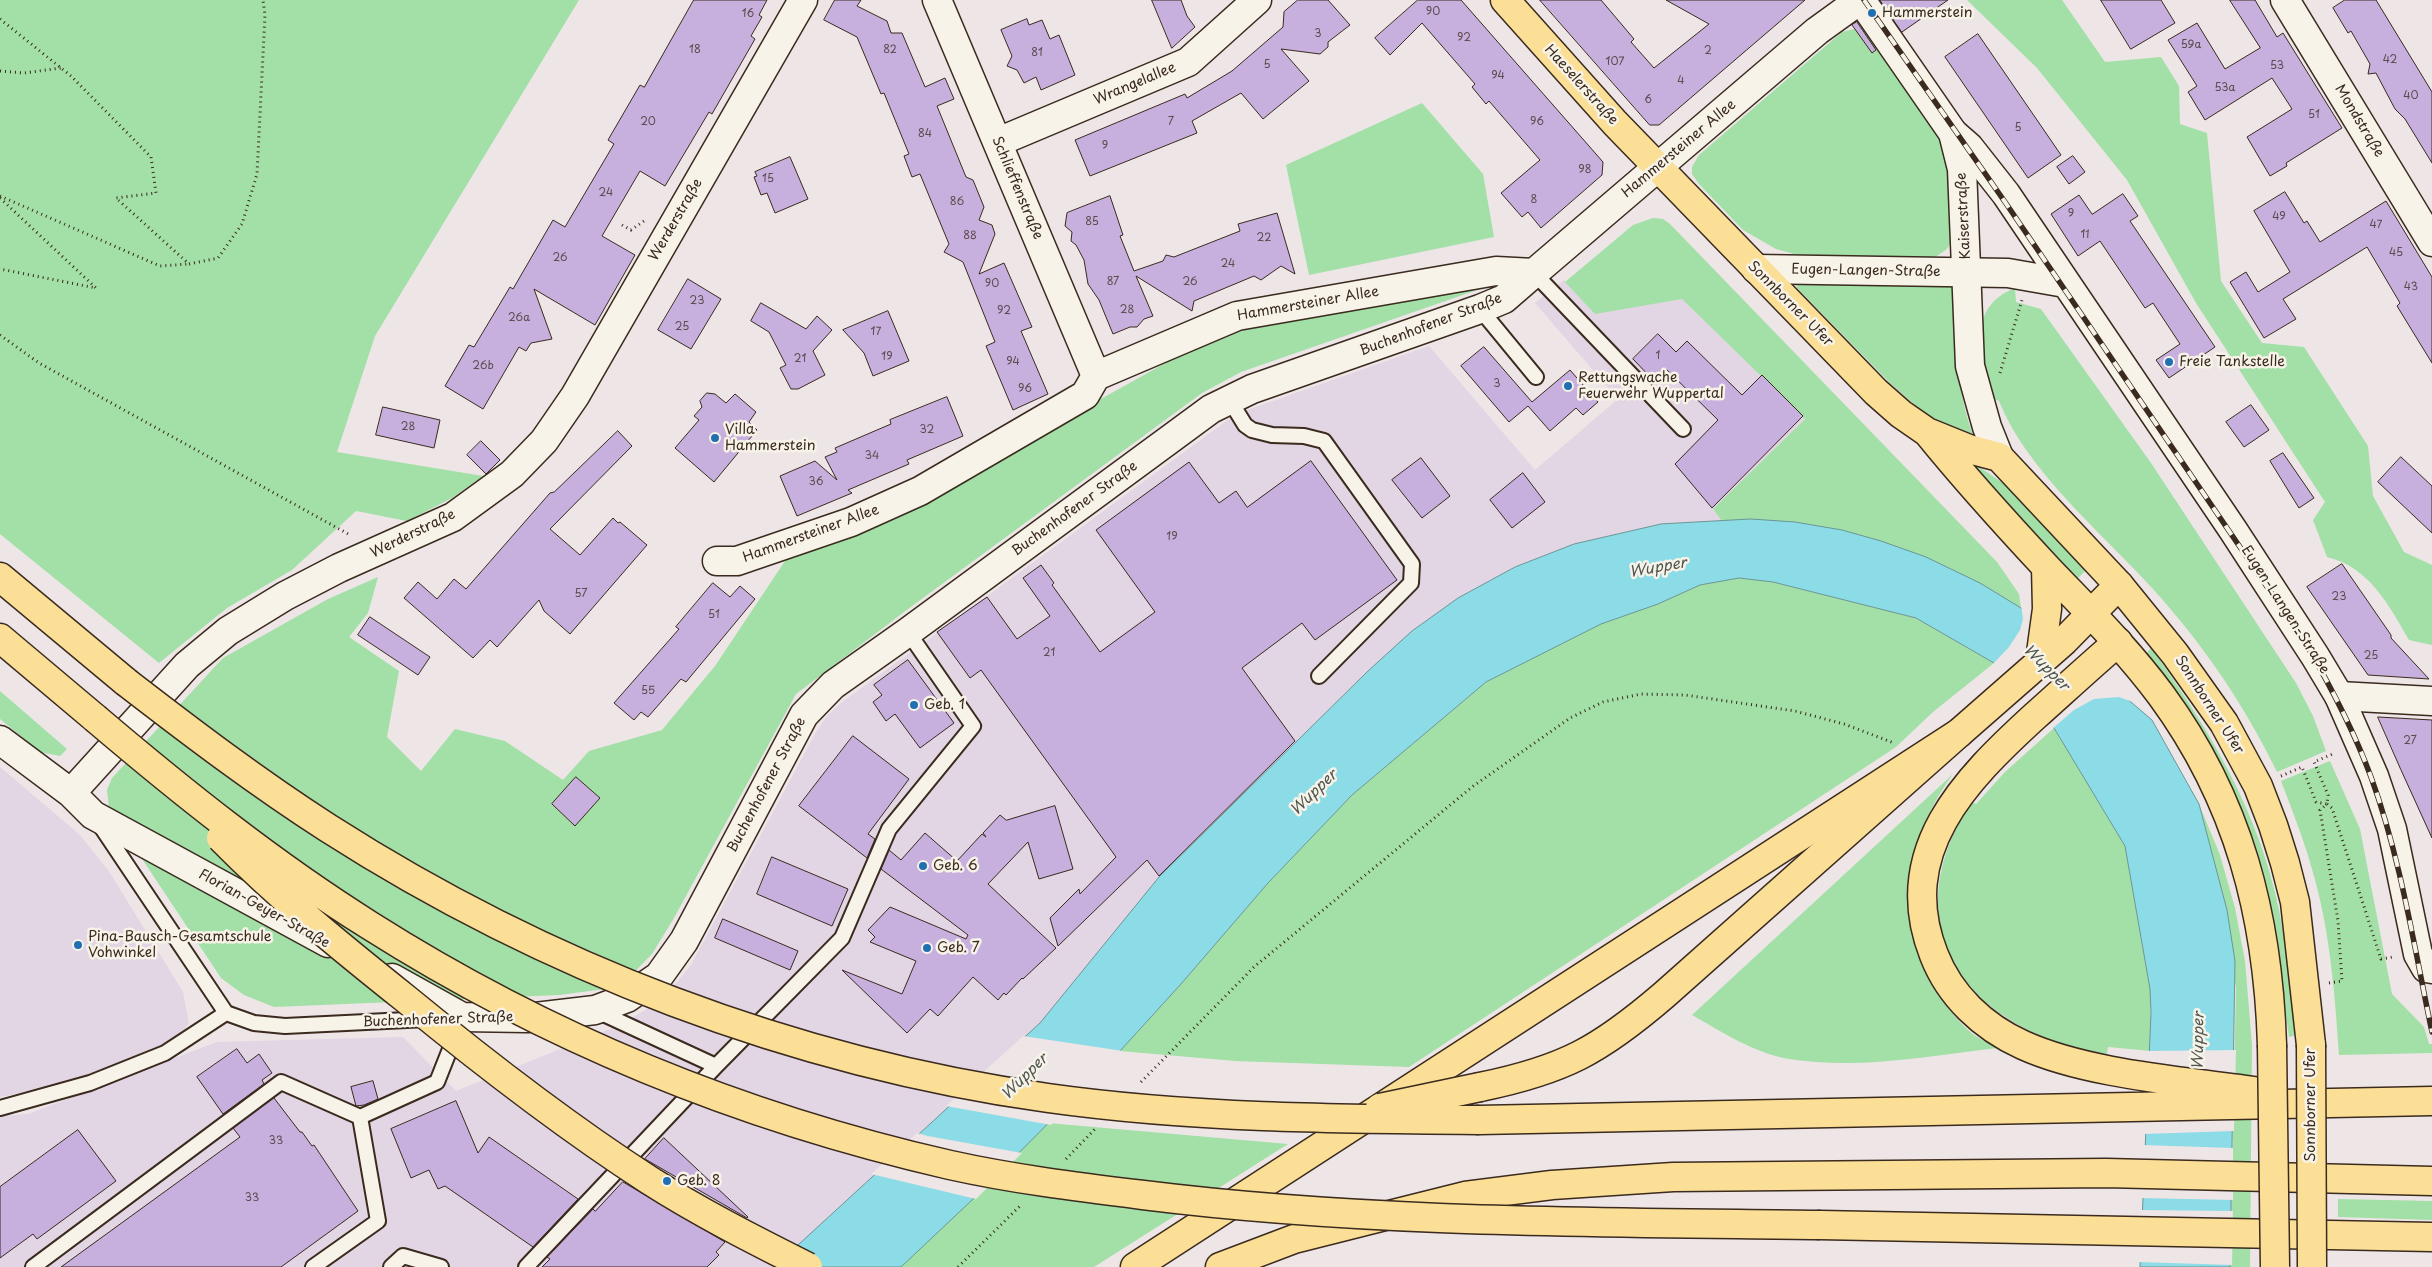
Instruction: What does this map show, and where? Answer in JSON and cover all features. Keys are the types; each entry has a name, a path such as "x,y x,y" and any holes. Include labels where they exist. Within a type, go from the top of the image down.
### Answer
{"main road":[{"name":"Haeselerstraße","path":"1505,0 1658,169"},
{"name":"Sonnborner Ufer","path":"1658,169 1876,392 1901,414 1927,432 1969,449 1999,457 2119,585 2176,654 2224,723 2258,786 2274,825 2295,902 2306,985 2311,1045 2312,1267"},
{"name":"Sonnborner Ufer","path":"1927,432 1967,482 2046,567 2091,612 2162,696 2193,745 2218,791 2235,832 2259,912 2269,986 2272,1045 2275,1267"},
{"path":"2046,567 2047,610 2054,633"},
{"path":"0,577 126,682 250,777 329,829 485,920 643,990 724,1021 804,1045 930,1076 1048,1098 1192,1113 1325,1119 1479,1120 2106,1107 2263,1098 2336,1102 2432,1100"},
{"path":"1325,1119 1548,1071 1595,1049 1616,1035 1664,995 2040,660 2054,633 2091,612 2119,585"},
{"path":"2145,616 1989,758 1944,816 1930,846 1924,871 1922,894 1923,918 1928,941 1947,982 1961,1001 1979,1018 2023,1045 2067,1060 2107,1070 2263,1098"},
{"path":"0,638 144,760 248,842 366,924 471,986 567,1035 622,1059 752,1110 951,1165 1074,1187 1239,1208 1404,1217 2432,1237"},
{"path":"1135,1267 1958,733"},
{"path":"144,760 251,868 346,951 477,1057 576,1131 650,1180 742,1234 808,1267"},
{"path":"1220,1267 1294,1239 1465,1196 1552,1185 1673,1177 2106,1173 2263,1179 2432,1181"}],"street":[{"name":"Werderstraße","path":"71,793 187,665 228,631 285,596 453,516 512,474 544,441 575,396 803,0"},
{"name":"Schlieffenstraße","path":"936,0 1096,376"},
{"name":"Wrangelallee","path":"998,142 1188,62 1256,0"},
{"name":"Hammersteiner Allee","path":"717,561 737,561 851,522 920,490 1085,396 1096,376 1237,316 1496,271 1534,273 1658,169 1817,31 1860,0"},
{"name":"Kaiserstraße","path":"1860,0 1953,133 1962,169 1970,366 1987,427 1999,457"},
{"name":"Mondstraße","path":"2289,5 2432,242"},
{"name":"Eugen-Langen-Straße","path":"1953,133 1969,147 2006,194 2239,539 2339,696 2370,768 2392,828 2425,961"},
{"name":"Eugen-Langen-Straße","path":"1756,269 1966,272 2029,276 2065,283"},
{"name":"Buchenhofener Straße","path":"462,1017 527,1018 595,1010 627,998 659,976 684,941 804,715 833,685 1211,409 1228,399 1480,309 1504,299 1534,273"},
{"path":"2339,696 2432,700"},
{"path":"0,740 71,793"},
{"name":"Florian-Geyer-Straße","path":"71,793 93,815 462,1017"}],"lane":[{"path":"1534,273 1683,429"},
{"path":"1480,309 1536,377"},
{"path":"1228,399 1245,425 1252,430 1272,435 1304,436 1324,441 1412,564 1411,583 1318,676"},
{"path":"526,1267 716,1066 842,938 889,829 973,726 908,632"},
{"path":"0,1108 90,1083 165,1053 226,1013 93,815"},
{"path":"595,1010 716,1066"},
{"name":"Buchenhofener Straße","path":"226,1013 254,1022 285,1026 462,1017"},
{"path":"33,1267 281,1082 360,1117 437,1082 462,1017"},
{"path":"313,1267 378,1221 360,1117"},
{"path":"391,1267 403,1256 441,1267"}],"path":[{"path":"0,197 160,266 189,264 218,258 242,224 257,174 264,15 263,0"},
{"path":"0,19 62,68 151,157 156,193 116,198 189,264"},
{"path":"0,71 24,73 62,68"},
{"path":"0,197 96,288 0,269"},
{"path":"1999,379 2029,276"},
{"path":"0,335 39,363 379,551"},
{"path":"1138,1085 1254,967 1457,800 1570,718 1603,702 1641,694 1685,695 1795,711 1844,724 1893,744 1900,739"},
{"path":"2306,985 2342,981 2338,921 2320,810 2327,804 2328,795 2314,762 2328,756"},
{"path":"2282,776 2302,767 2316,802 2327,804 2332,808 2381,959 2425,961"},
{"path":"1063,1162 1097,1127"},
{"path":"958,1267 1029,1197"}],"shaded area":[{"path":"1564,280 1595,313 1682,299 1805,419 1713,509 1722,521 1661,524 1574,544 1515,567 1458,598 1368,671 1159,877 1040,1023 774,1267 0,1267 0,1116 28,1114 217,1042 403,1037 456,1091 620,1025 662,1000 691,965 816,732 827,716 841,703 1236,414 1429,346 1535,470 1618,399 1535,303"},
{"name":"Pina-Bausch-Gesamtschule Vohwinkel","path":"0,767 80,835 110,873 183,992 189,1023 184,1030 154,1049 51,1087 0,1097"}],"green space":[{"path":"0,0 579,0 375,336 337,452 483,476 452,498 407,521 356,511 292,570 227,608 159,663 0,534"},
{"path":"1967,0 2062,0 2105,62 2161,57 2179,86 2180,124 2207,133 2221,281 2262,343 2304,347 2368,446 2373,496 2404,552 2432,565 2432,645 2409,640 2385,601 2366,578 2342,562 2327,557 2313,520 2325,502 2196,303 2127,180 2037,68"},
{"path":"1854,29 1868,31 1932,125 1943,147 1949,168 1954,237 1947,249 1928,260 1805,257 1776,249 1743,230 1699,184 1692,174 1692,167 1699,155 1842,32"},
{"path":"1422,103 1483,174 1494,237 1309,275 1286,165"},
{"path":"1653,218 1663,219 1670,224 1997,562 2019,594 2021,608 1951,569 1878,540 1841,530 1802,524 1763,520 1722,521 1713,509 1805,419 1682,299 1595,314 1565,282 1633,225"},
{"path":"1500,282 1241,372 1202,393 908,609 796,694 674,918 652,954 620,987 559,995 274,1007 244,995 221,978 109,809 107,790 112,778 223,658 328,599 378,577 368,613 349,637 399,671 387,737 421,771 455,729 505,741 563,780 589,751 662,730 715,666 789,555 1056,424 1196,346 1228,334 1291,319"},
{"path":"1796,283 1955,285 1960,384 1969,423 1976,443 1922,411 1890,383 1797,288"},
{"path":"2015,288 2016,302 2041,309 2151,463 2296,683 2313,716 2326,751 2277,772 2251,722 2205,653 2171,609 2046,476 2027,452 2011,427 1999,401 1990,397 1981,350 1980,334 1983,320 1989,307 1999,296"},
{"path":"1950,447 2016,492 2087,569 2076,580"},
{"path":"1739,578 1773,582 1916,618 1994,663 1933,712 1896,747 1409,1067 1235,1061 1120,1051 1268,883 1352,795 1486,682 1601,624 1658,604 1700,585"},
{"path":"2151,648 2212,740 2245,805 2259,839 2279,910 2287,957 2296,1035 2289,1037 2271,907 2261,871 2146,654"},
{"path":"0,691 67,749 60,756 40,752 0,719"},
{"path":"2054,728 2125,846 2150,989 2151,1051 2108,1047 2107,1054 2095,1052 2050,1039 2017,1024 1987,1003 1965,979 1949,953 1940,925 1938,895 1943,864 1954,833 1972,802 1976,804 2005,772"},
{"path":"2330,761 2360,829 2392,994 2424,1027 2429,1044 2432,1044 2432,1053 2339,1055 2331,964 2320,898 2307,852 2281,781"},
{"path":"1953,774 1931,809 1916,847 1912,861 1908,896 1910,918 1922,962 1932,983 1945,1003 1974,1035 1998,1048 1894,1061 1815,1062 1789,1059 1763,1052 1692,1015"},
{"path":"2199,804 2220,855 2235,908 2245,961 2252,1045 2250,1267 2230,1267 2236,987"},
{"path":"1048,1123 1288,1144 1094,1267 901,1267"},
{"path":"2338,1199 2432,1201 2432,1220 2338,1217"}],"water":[{"name":"Wupper","path":"1751,519 1795,522 1842,530 1926,557 1980,583 2021,608 2152,720 2199,804 2227,910 2235,961 2230,1267 2140,1267 2151,1013 2150,989 2125,846 2054,728 1994,663 1916,618 1773,582 1739,578 1700,585 1658,604 1601,624 1486,682 1352,795 1268,883 1120,1051 971,1201 901,1267 774,1267 1040,1023 1159,877 1368,671 1412,631 1458,598 1515,567 1574,544 1661,524"}],"pier":[{"path":"2021,605 2138,704 2119,697 2094,699 2074,710 2052,729 1992,665 2009,647 2020,630 2023,619"},
{"path":"1023,1036 1123,1051 1051,1125 946,1106"},
{"path":"2236,1050 2234,1131 2144,1134 2148,1051"},
{"path":"917,1133 1022,1153 976,1199 871,1174"},
{"path":"2143,1145 2233,1148 2233,1200 2141,1198"},
{"path":"2140,1210 2233,1211 2232,1265 2137,1262"}],"building":[{"path":"694,0 767,0 759,15 762,17 751,36 755,39 712,114 709,112 665,186 640,171 602,236 635,255 595,325 534,289 552,339 531,343 526,351 519,347 483,409 445,386 469,345 474,347 510,287 513,289 553,220 565,227 614,144 608,140 640,85 644,87"},
{"path":"835,0 861,0 857,6 887,21 891,33 902,33 925,87 945,78 954,99 937,106 966,177 973,180 984,207 979,220 992,225 995,234 979,274 1004,263 1032,327 1021,331 1048,394 1013,410 986,346 995,342 963,262 944,252 949,244 920,174 912,177 904,156 909,154 884,93 881,94 857,37 824,20"},
{"path":"1152,0 1181,0 1187,16 1195,27 1172,48"},
{"path":"1298,0 1328,0 1350,25 1328,42 1328,47 1320,54 1281,49 1309,81 1263,119 1241,93 1192,121 1197,133 1090,176 1075,140 1185,94 1187,98 1232,71 1283,27 1284,12"},
{"path":"1418,0 1461,0 1603,162 1602,175 1541,228 1528,212 1522,217 1501,193 1540,160 1489,101 1486,104 1472,87 1475,84 1422,23 1390,55 1375,38"},
{"path":"1540,0 1601,0 1634,39 1631,42 1654,68 1709,24 1666,0 1805,0 1659,125 1650,125"},
{"path":"1880,0 1948,0 1902,32"},
{"path":"2101,0 2161,0 2175,23 2131,49"},
{"path":"2230,0 2255,0 2277,37 2283,33 2342,128 2286,163 2287,166 2270,176 2247,137 2292,109 2272,78 2205,120 2188,92 2197,86 2168,40 2197,23 2225,69 2260,48"},
{"path":"2345,0 2376,0 2432,92 2432,163 2405,119 2395,109 2376,73 2368,74 2370,64 2351,31 2348,33 2333,8"},
{"path":"1027,19 1029,25 1042,20 1050,39 1059,35 1075,75 1041,90 1036,77 1024,83 1017,70 1007,66 1012,56 1001,30"},
{"path":"1857,22 1876,50 1872,53 1852,25"},
{"path":"1978,34 2061,155 2028,178 1945,57"},
{"path":"2073,156 2085,172 2069,184 2057,167"},
{"path":"790,157 808,199 775,213 767,193 761,195 754,177 757,176 755,172"},
{"path":"2285,192 2304,223 2307,221 2320,242 2386,201 2432,277 2432,363 2397,306 2400,303 2367,247 2283,299 2296,319 2264,338 2230,282 2246,272 2258,292 2290,272 2254,211"},
{"path":"2123,194 2138,216 2130,221 2215,347 2169,378 2156,360 2180,344 2153,303 2145,308 2100,241 2078,256 2051,214 2079,195 2092,214"},
{"path":"1110,196 1123,235 1120,236 1134,271 1163,261 1166,255 1174,257 1240,231 1238,224 1277,213 1295,274 1281,266 1261,280 1254,276 1194,301 1192,311 1136,276 1153,316 1144,319 1137,327 1130,327 1113,334 1099,300 1088,284 1084,260 1076,245 1071,241 1072,232 1065,226 1067,213"},
{"path":"688,279 721,299 691,349 658,330"},
{"path":"761,303 806,329 817,316 832,330 813,351 825,375 798,389 791,389 780,368 786,365 769,332 751,321"},
{"path":"888,311 909,361 873,376 864,353 843,330"},
{"path":"1658,334 1676,352 1687,341 1742,395 1762,375 1803,416 1712,508 1675,464 1718,420 1666,369 1654,381 1633,359"},
{"path":"1484,347 1532,402 1570,370 1598,402 1583,415 1576,408 1550,431 1528,406 1509,422 1461,366"},
{"name":"Villa Hammerstein","path":"707,393 715,394 726,403 735,394 756,412 749,422 757,430 714,482 675,448 699,420 694,416 702,407 700,401"},
{"path":"947,397 963,436 907,460 909,464 848,490 852,493 797,516 780,476 815,461 837,480 825,457 837,452 835,448 891,424 890,420"},
{"path":"2251,405 2269,430 2244,447 2226,422"},
{"path":"383,407 440,420 434,448 376,435"},
{"path":"618,431 632,446 550,529 580,555 613,518 647,545 570,634 544,611 539,600 497,647 490,640 473,658 404,598 418,582 437,599 454,579 466,589 550,493 554,492"},
{"path":"481,441 500,460 486,474 467,455"},
{"path":"2283,453 2314,498 2299,508 2270,461"},
{"path":"2401,457 2432,486 2432,533 2378,482"},
{"path":"1421,458 1450,496 1422,518 1392,480"},
{"path":"1311,461 1397,580 1315,640 1302,623 1242,668 1295,741 1159,876 1147,860 1058,946 1050,918 1079,889 1080,894 1116,857 981,670 970,678 937,632 987,597 1017,639 1050,616 1023,578 1041,565 1054,583 1052,585 1100,652 1155,612 1096,530 1189,462 1219,503 1236,491 1247,507"},
{"path":"1523,473 1545,502 1512,528 1490,500"},
{"path":"2342,564 2391,635 2391,638 2429,679 2368,675 2307,587"},
{"path":"713,583 730,597 740,586 755,599 686,682 681,679 648,717 641,712 634,720 614,703 679,629 676,627"},
{"path":"370,617 430,657 418,675 358,635"},
{"name":"Geb. 1","path":"908,660 954,723 920,748 895,714 886,721 873,702 882,695 874,685"},
{"path":"2378,717 2432,720 2432,838 2401,770"},
{"path":"853,736 909,779 868,834 875,839 867,858 799,806"},
{"path":"576,777 600,798 575,826 552,804"},
{"path":"1055,806 1073,869 1039,879 1028,842 988,884 1056,948 1006,995 1004,993 998,1000 973,977 938,1016 930,1009 907,1033 842,970 902,994 916,961 870,942 875,937 868,930 890,907 966,939 968,935 881,869 889,850 901,860 925,833 957,861 982,834 986,837 983,833 1000,815 1006,820"},
{"path":"772,857 848,889 832,926 757,894"},
{"path":"723,919 798,951 790,970 715,938"},
{"path":"237,1049 247,1063 259,1054 272,1073 262,1080 264,1084 223,1114 197,1077"},
{"path":"373,1081 378,1099 356,1106 351,1087"},
{"path":"274,1098 300,1132 302,1132 312,1146 314,1145 358,1211 281,1267 61,1267 240,1137 233,1128"},
{"path":"456,1101 478,1153 489,1137 578,1199 533,1247 445,1186 438,1189 429,1170 411,1178 391,1129"},
{"path":"78,1130 116,1181 37,1239 33,1234 0,1258 0,1187"},
{"path":"664,1138 748,1217 645,1159"},
{"name":"Geb. 8","path":"623,1182 725,1242 716,1252 719,1255 707,1267 542,1267 550,1259 547,1257 593,1209 595,1211"}],"railway":[{"path":"1864,0 2005,202 2306,644 2324,676 2342,709 2371,777 2391,839 2432,1032"}],"place":[{"name":"Hammerstein","path":"1872,13"},
{"name":"Freie Tankstelle","path":"2169,362"},
{"name":"Rettungswache Feuerwehr Wuppertal","path":"1568,386"},
{"name":"Villa Hammerstein","path":"715,438"},
{"name":"Geb. 1","path":"914,705"},
{"name":"Geb. 6","path":"923,866"},
{"name":"Pina-Bausch-Gesamtschule Vohwinkel","path":"78,945"},
{"name":"Geb. 7","path":"927,948"},
{"name":"Geb. 8","path":"667,1181"}]}
